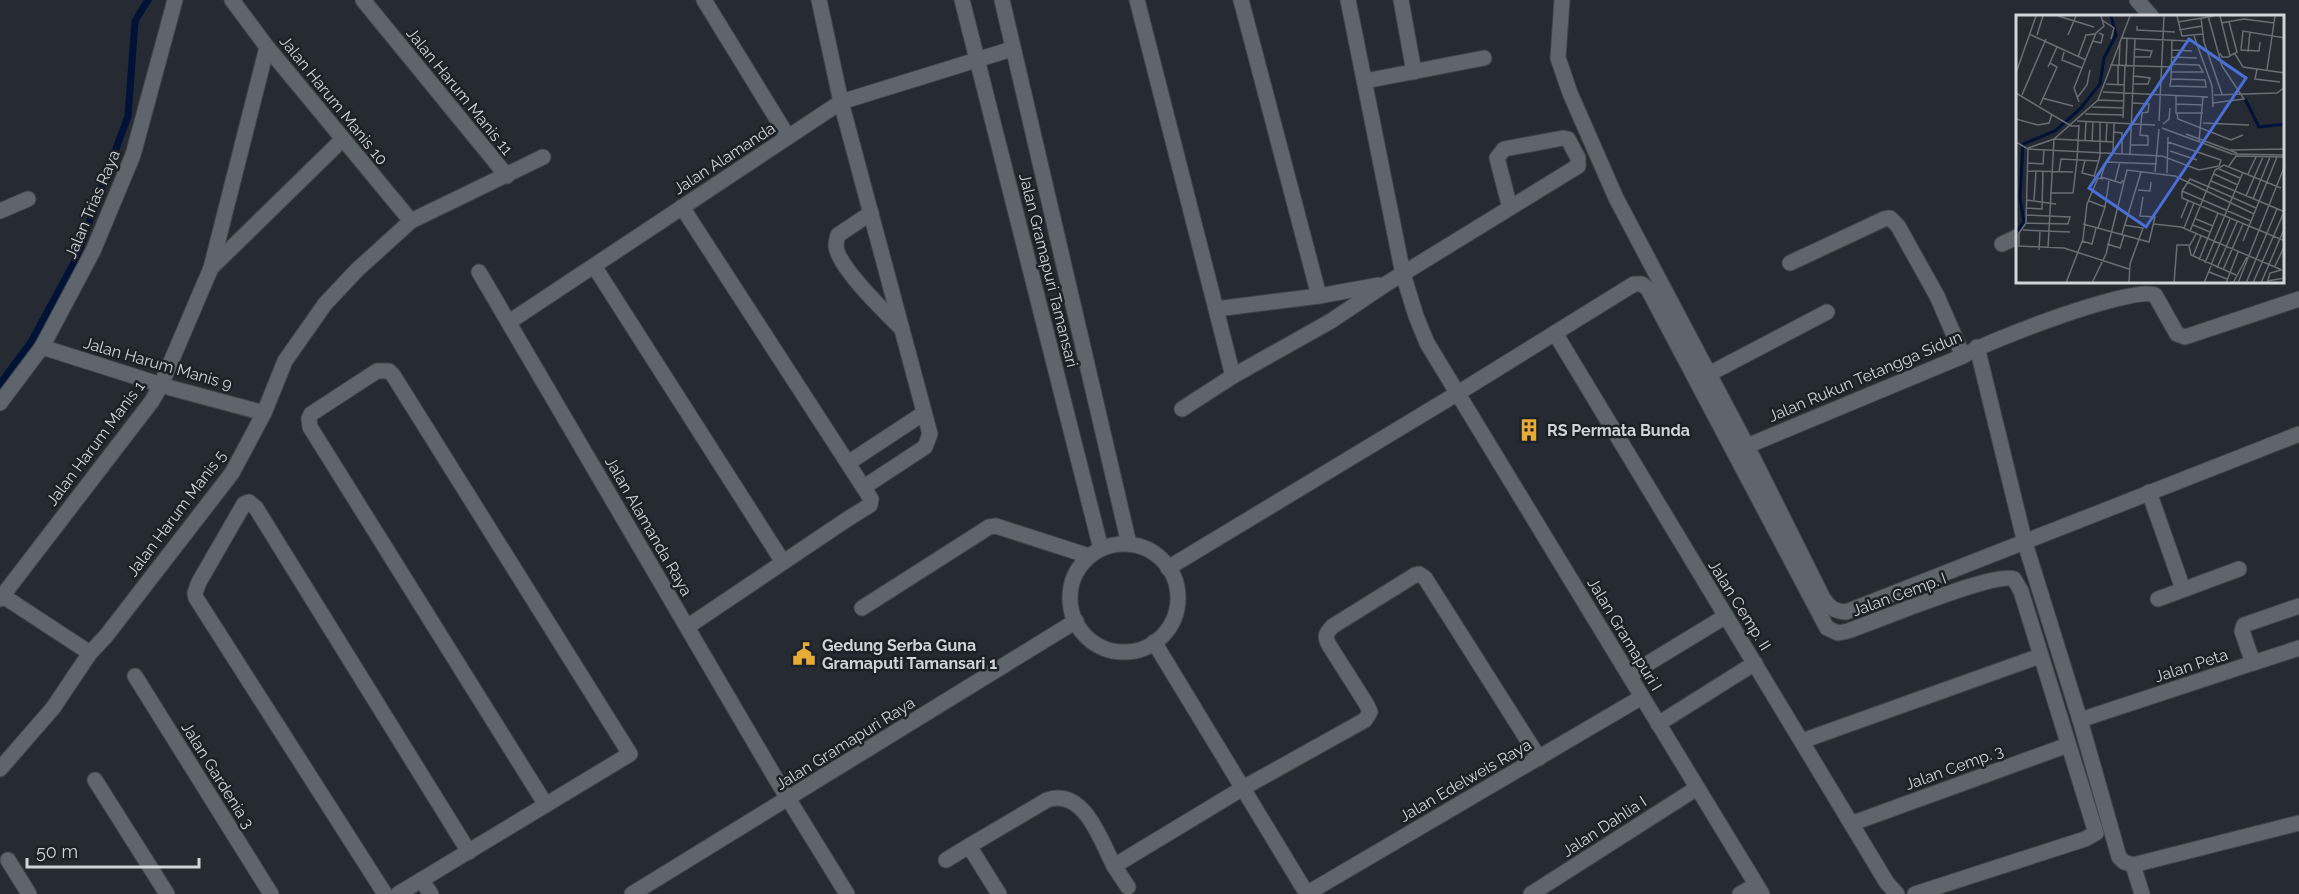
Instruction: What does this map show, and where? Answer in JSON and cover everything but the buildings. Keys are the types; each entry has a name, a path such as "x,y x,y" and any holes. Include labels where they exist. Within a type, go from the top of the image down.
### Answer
{"street":[{"name":"Jalan Trias Raya","path":"0,403 42,347 93,251 133,155 175,0"},
{"name":"Jalan Harum Manis 10","path":"231,0 411,221"},
{"name":"Jalan Harum Manis 11","path":"363,0 507,176"},
{"path":"704,0 788,137"},
{"path":"819,0 841,102 930,434 925,447 864,487"},
{"name":"Jalan Gramapuri Tamansari","path":"962,0 1095,553"},
{"name":"Jalan Gramapuri Tamansari","path":"1002,0 1129,544"},
{"path":"1137,0 1233,376"},
{"path":"1240,0 1319,296"},
{"name":"Jalan Gramapuri I","path":"1348,0 1403,274 1416,316 1428,343 1759,889"},
{"path":"1401,0 1414,72"},
{"path":"1562,0 1558,58 1570,93 1617,198 1747,446 1823,598 1836,612 1846,612 2299,434"},
{"path":"2138,0 2147,15"},
{"name":"Jalan Harum Manis 1","path":"90,653 2,598 152,401 161,385 211,268 267,47"},
{"name":"Jalan Alamanda","path":"509,322 841,102 1012,49"},
{"path":"1365,81 1484,58"},
{"name":"Jalan Harum Manis 1","path":"211,268 343,139"},
{"path":"1182,409 1233,376 1331,321 1386,284 1403,274 1510,208 1578,166 1578,158 1568,139 1503,149 1497,158 1510,208"},
{"name":"Jalan Harum Manis 5","path":"0,769 53,708 90,653 106,636 232,473 264,413 285,361 325,304 357,270 411,221 543,157"},
{"path":"0,211 28,199"},
{"path":"682,207 871,499 870,505 687,627"},
{"path":"871,213 838,236 836,245 842,262 902,329"},
{"path":"1790,263 1890,218 1898,226 1937,296 1963,356"},
{"path":"2002,243 2016,237"},
{"path":"594,266 783,562"},
{"name":"Jalan Alamanda Raya","path":"479,272 847,894"},
{"path":"1216,309 1319,296 1386,284"},
{"name":"Jalan Cemp. I","path":"1555,333 1634,284 1642,284 1648,289 1827,628 1838,633 1848,632 1978,584 2009,577 2017,584 2026,603 2040,656 2097,831 2096,835 1915,894"},
{"path":"1977,347 2047,320 2134,295 2149,293 2155,295 2177,334 2185,337 2299,299"},
{"path":"1709,374 1827,312"},
{"path":"1168,568 1555,333"},
{"name":"Jalan Cemp. II","path":"1555,333 1853,823 1887,883 1897,894"},
{"name":"Jalan Harum Manis 9","path":"42,347 161,385 264,413"},
{"name":"Jalan Rukun Tetangga Sidun","path":"1747,446 1963,356 1977,347 2025,543 2080,720 2116,852 2124,862 2133,865"},
{"path":"398,894 469,852 630,754 393,375 389,371 377,371 311,414 310,427 546,805"},
{"path":"848,463 924,412"},
{"path":"2149,492 2183,589"},
{"path":"385,894 196,598 195,593 200,582 244,504 249,502 256,508 469,852"},
{"path":"862,608 989,527 996,526 1095,553"},
{"path":"1129,544 1143,547 1155,554 1168,568 1178,589 1178,602 1175,616 1168,629 1154,642 1134,651 1120,652 1106,649 1088,638 1076,621 1071,607 1072,586 1080,567 1095,553 1129,544"},
{"path":"2158,599 2239,569"},
{"path":"1114,866 1243,788 1369,717 1370,712 1367,705 1325,639 1327,632 1333,626 1419,574 1425,578 1539,758"},
{"name":"Jalan Peta","path":"2080,720 2253,663 2242,631 2244,625 2299,606"},
{"path":"1629,675 1726,616"},
{"name":"Jalan Gramapuri Raya","path":"632,894 1076,621"},
{"path":"1154,642 1307,894"},
{"path":"2253,663 2299,648"},
{"path":"1802,741 2040,656"},
{"path":"1658,724 1755,663"},
{"name":"Jalan Gardenia 3","path":"135,676 271,894"},
{"name":"Jalan Edelweis Raya","path":"1307,894 1642,697"},
{"name":"Jalan Cemp. 3","path":"1853,823 2068,745"},
{"path":"95,780 167,894"},
{"name":"Jalan Dahlia I","path":"1531,894 1697,788"},
{"path":"946,860 1047,800 1066,798 1077,804 1092,823 1114,866 1128,887"},
{"path":"2142,894 2133,865 2299,823"},
{"path":"969,846 999,894"},
{"path":"8,860 29,894"},
{"path":"421,880 431,894"},
{"path":"1740,894 1759,889"}],"waterway":[{"path":"0,384 31,342 75,261 128,116 135,21 148,0"}],"place":[{"name":"RS Permata Bunda","path":"1529,430"},
{"name":"Gedung Serba Guna Gramaputi Tamansari 1","path":"804,654"}]}
